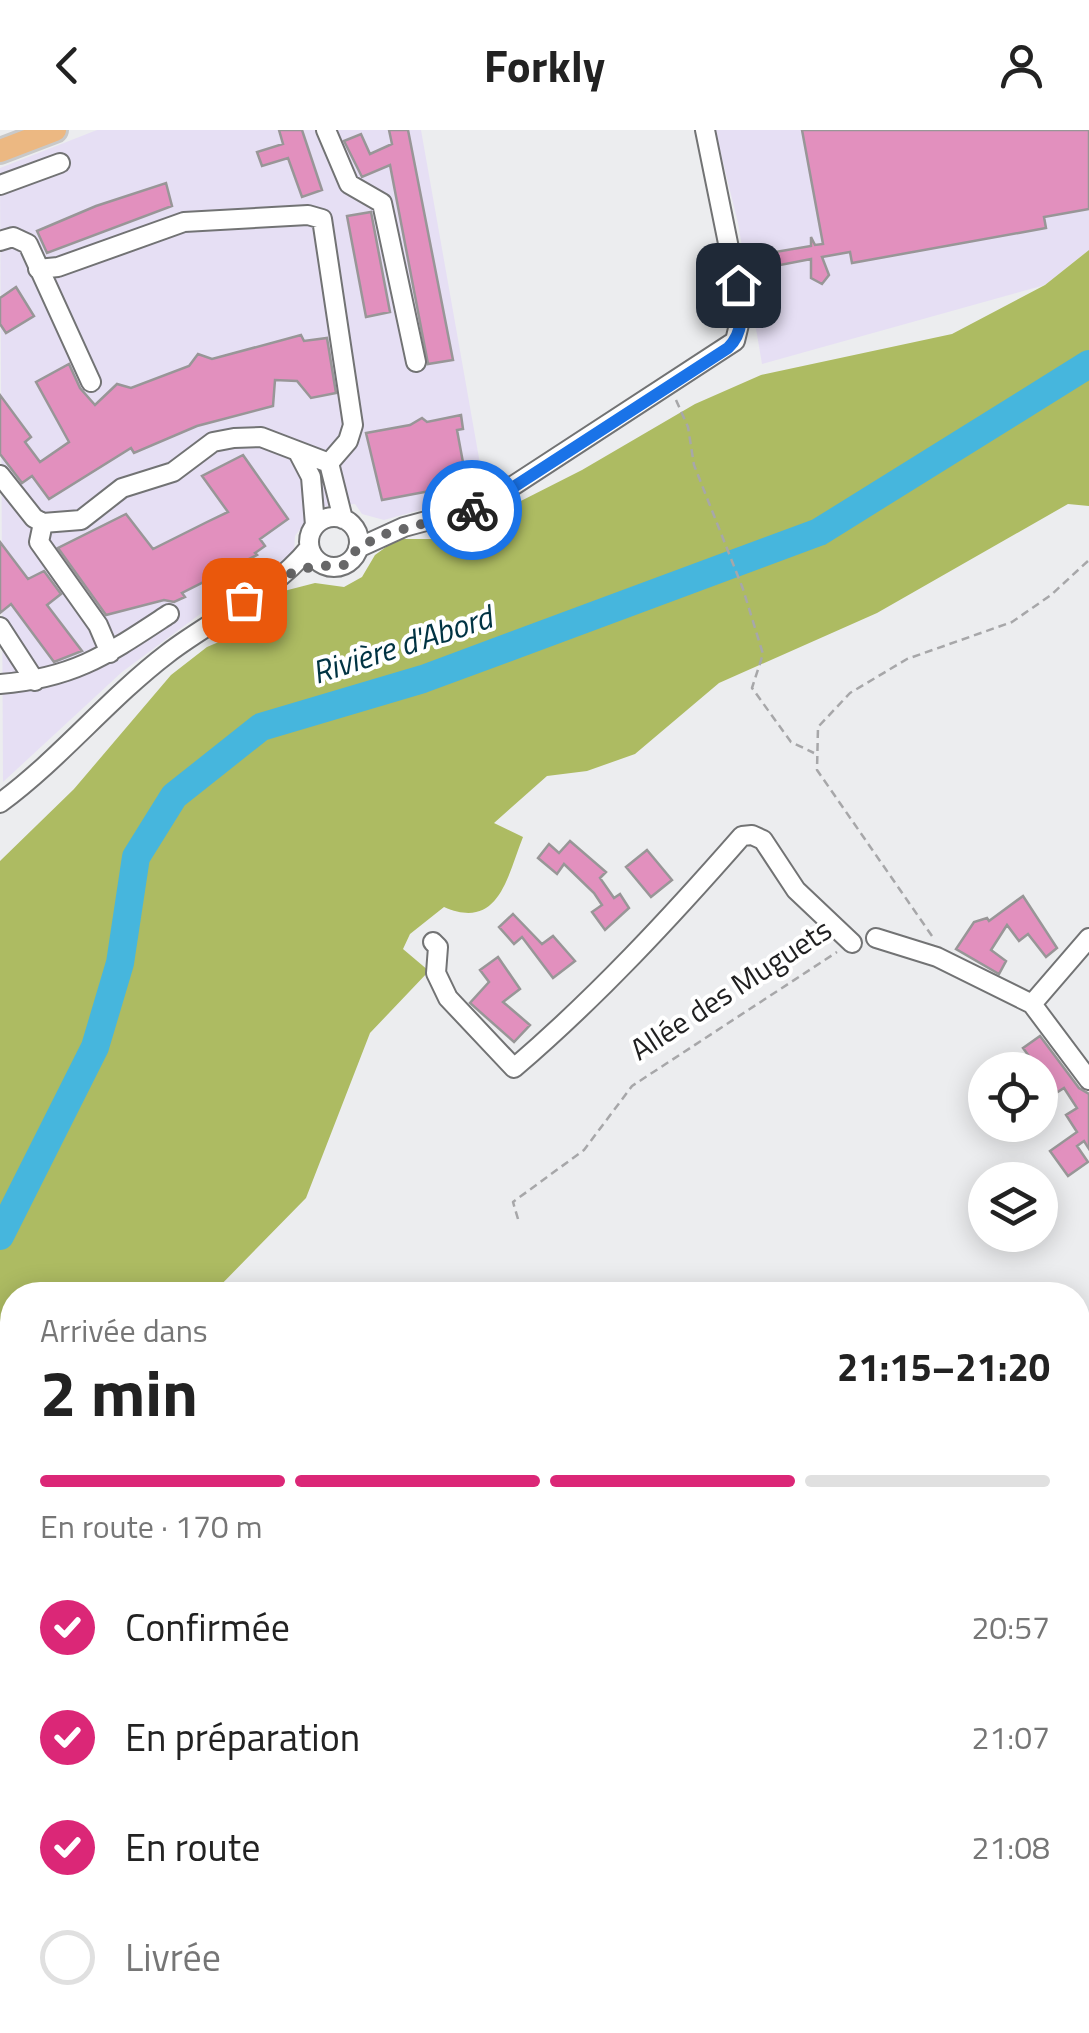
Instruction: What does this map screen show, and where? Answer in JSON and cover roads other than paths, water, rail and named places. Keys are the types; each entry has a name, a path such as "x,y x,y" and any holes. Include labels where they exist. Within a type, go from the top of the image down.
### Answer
{"main road":[{"path":"0,151 55,130"}],"street":[{"path":"326,130 349,184 382,203 416,362"},
{"path":"273,582 322,565 344,565 358,548 404,526 482,506 735,341 742,312 705,130"},
{"path":"0,186 60,163"},
{"path":"38,268 58,267 184,222 308,215 322,219 353,425 348,441 330,463"},
{"path":"0,242 22,238 92,382"},
{"path":"0,475 25,509 43,523 80,520 122,488 172,472 213,442 261,437 330,463"},
{"path":"0,803 166,654 273,582 309,548 316,525 311,477 299,454"},
{"path":"330,463 358,548"},
{"path":"316,525 324,519 404,526"},
{"path":"43,523 39,542 98,625 110,653"},
{"path":"309,548 322,565"},
{"path":"0,684 35,681 78,670 168,614"},
{"path":"0,627 35,681"},
{"path":"432,942 438,947 436,973 448,998 514,1068 549,1038 679,906 742,836 763,840 796,890 852,943"},
{"name":"Allée des Muguets","path":"876,938 937,956 1032,1004 1089,1080"},
{"path":"1032,1004 1089,938"}],"waterway":[{"name":"Rivière d'Abord","path":"0,1236 95,1047 120,963 136,857 174,796 261,727 423,679 819,532 1089,364"}]}
